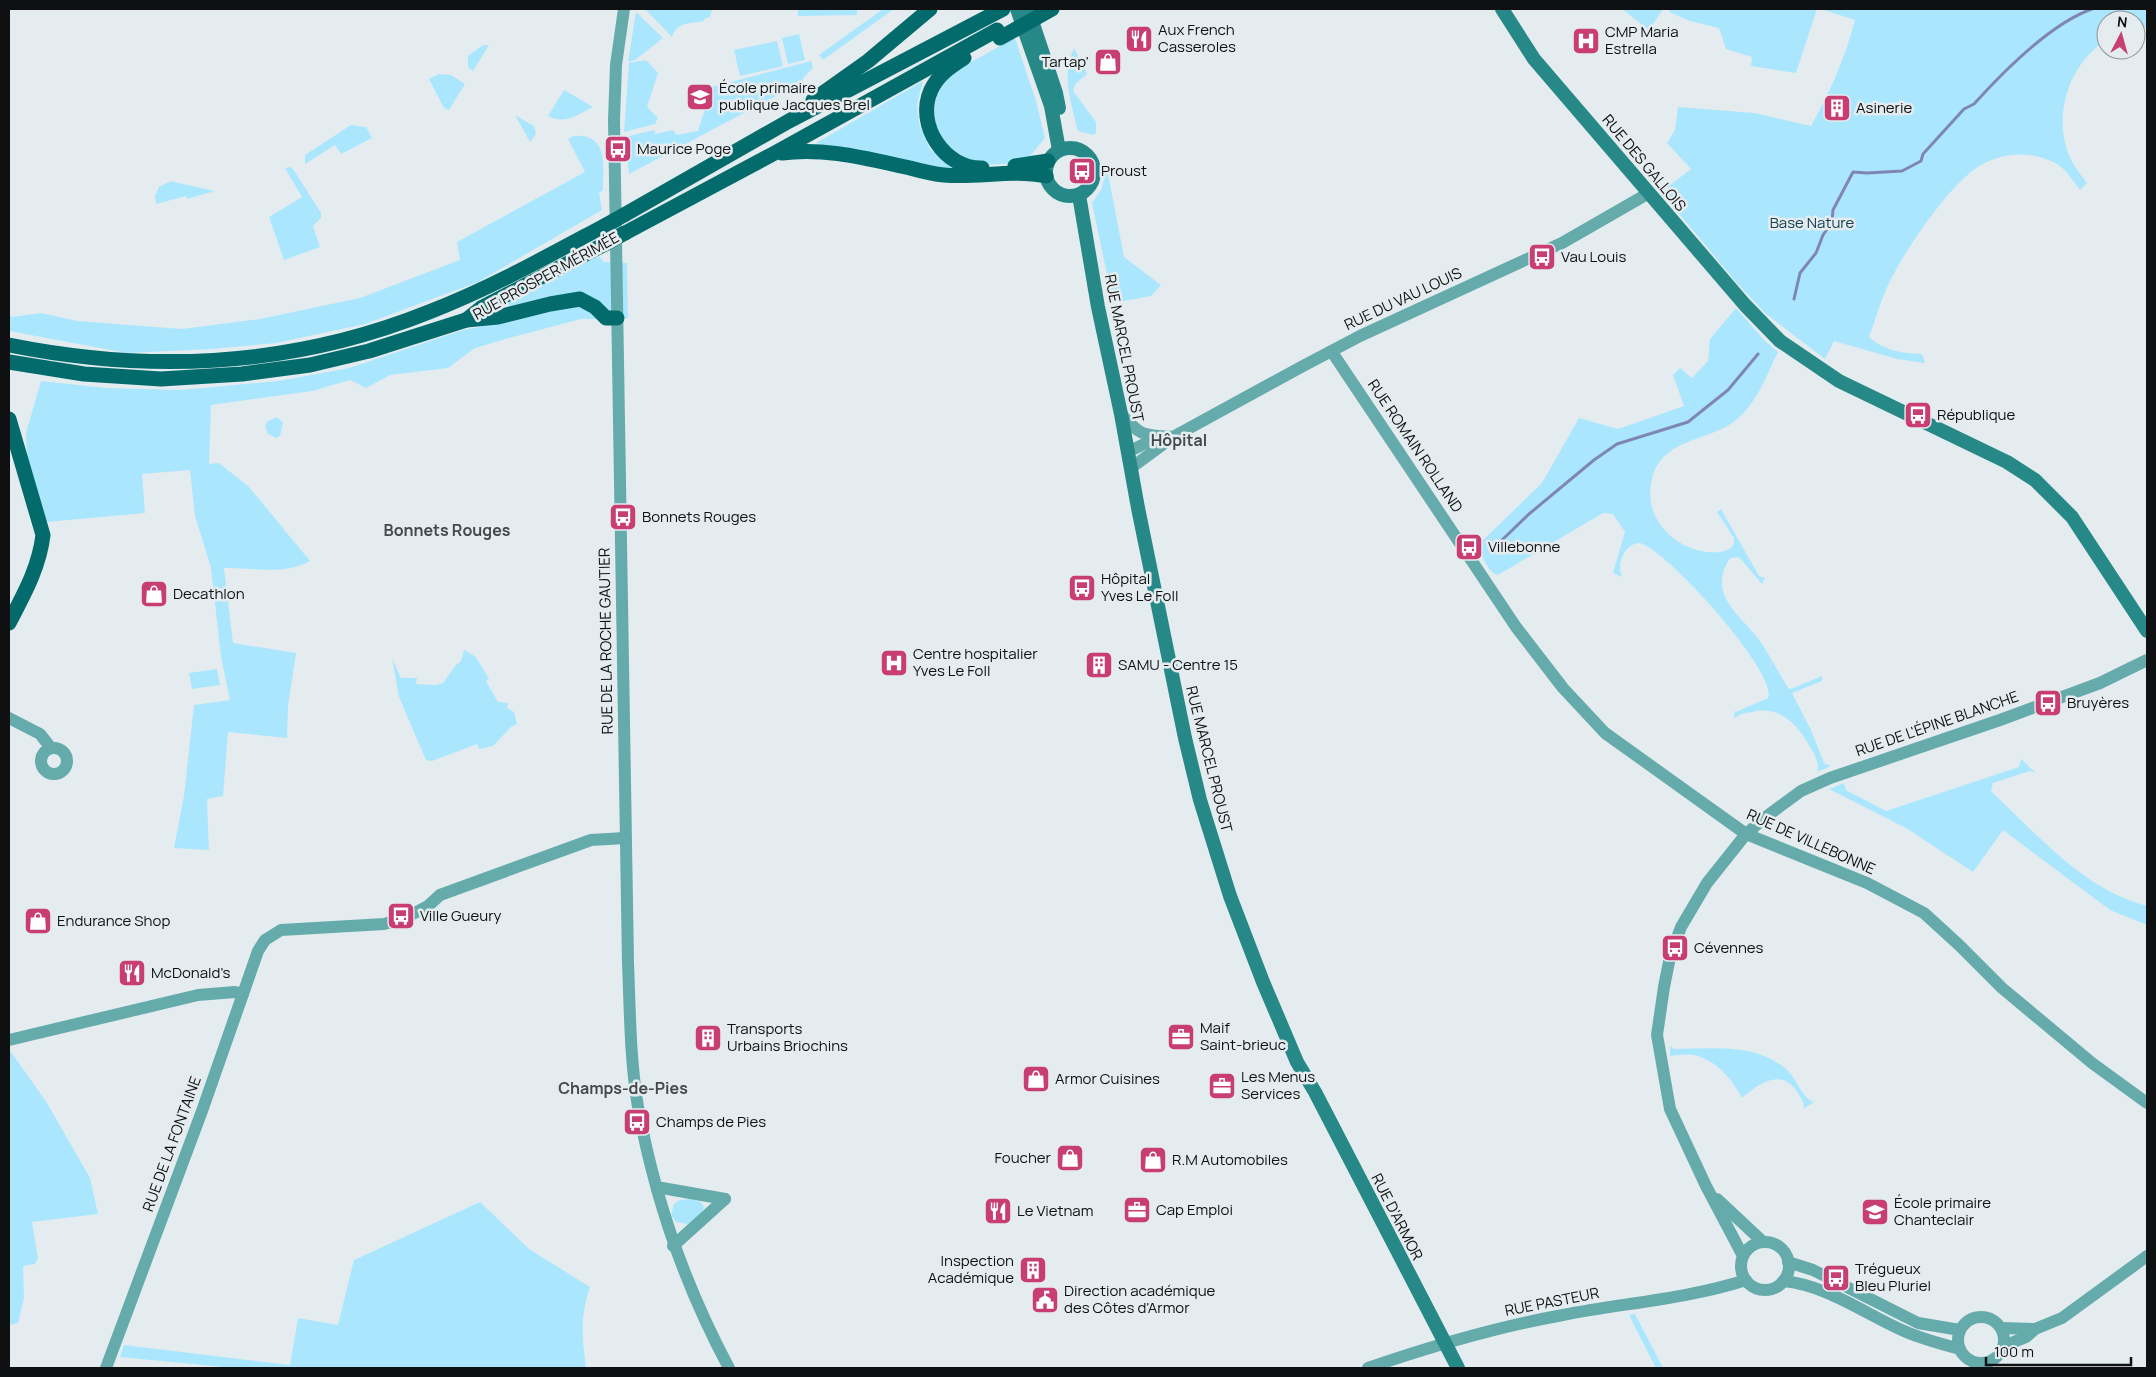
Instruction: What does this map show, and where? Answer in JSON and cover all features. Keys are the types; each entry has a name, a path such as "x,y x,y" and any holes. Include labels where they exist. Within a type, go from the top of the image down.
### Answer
{"main road":[{"path":"789,121 798,111 868,61 930,9"},
{"path":"1016,9 1050,106 1055,159"},
{"path":"1028,9 1056,94 1055,159 1053,190 1066,196 1079,195 1085,192 1094,180 1094,164 1083,151 1055,159 991,168 976,168 964,165 946,154 937,143 930,130 927,110 928,100 938,79 947,68 999,34 1052,9"},
{"name":"RUE PROSPER MÉRIMÉE","path":"9,362 84,374 160,379 242,374 310,365 377,348 466,320 481,308 999,34 1035,9"},
{"name":"RUE DES GALLOIS","path":"1502,9 1534,59 1770,332 1838,381 2007,462 2035,480 2072,517 2147,631"},
{"name":"RUE PROSPER MÉRIMÉE","path":"9,345 86,358 163,364 240,360 306,350 372,332 428,313 495,284 624,215 789,121 997,12"},
{"path":"773,154 801,150 838,153 943,175 1027,172 1055,159"},
{"name":"RUE MARCEL PROUST","path":"1079,195 1098,307 1185,738 1207,825 1230,896 1260,974 1286,1038 1308,1081"},
{"path":"466,320 498,317 550,304 580,299 595,307 606,318 617,318"},
{"path":"9,419 43,535 40,555 32,580 9,624"},
{"name":"RUE D'ARMOR","path":"1308,1081 1458,1368"}],"street":[{"name":"RUE DE LA ROCHE GAUTIER","path":"624,9 614,90 625,838 628,963 634,1075 638,1106 657,1189 674,1246 711,1334 729,1368"},
{"name":"RUE DU VAU LOUIS","path":"1131,468 1173,437 1360,336 1562,242 1649,193"},
{"name":"RUE ROMAIN ROLLAND","path":"1332,352 1472,559"},
{"path":"1121,414 1145,436 1173,437"},
{"name":"RUE DU VAU LOUIS","path":"1128,452 1146,443 1173,437"},
{"name":"RUE DE VILLEBONNE","path":"1472,559 1528,643 1563,688 1605,732 1746,834 1867,883 1924,914 2009,994 2092,1062 2147,1103"},
{"name":"RUE DE L'ÉPINE BLANCHE","path":"1743,1256 1709,1192 1670,1109 1657,1035 1664,987 1681,928 1707,883 1746,834 1801,791 1830,778 2100,683 2147,660"},
{"path":"9,718 40,734 51,748"},
{"name":"RUE DE LA FONTAINE","path":"106,1368 202,1111 242,994 258,951 265,940 281,930 384,924 406,918 428,906 440,895 591,840 625,838"},
{"path":"9,1040 198,995 235,992 242,994"},
{"path":"657,1189 662,1188 725,1199 674,1246"},
{"path":"1709,1192 1763,1242 1776,1245 1786,1255 1788,1262 1783,1281 1777,1286 1764,1289 1757,1288 1746,1280 1741,1269 1743,1256 1751,1246 1763,1242"},
{"path":"2004,1346 2026,1338 2035,1329 2062,1318 2147,1256"},
{"path":"1788,1262 1813,1270 1918,1323 1960,1330"},
{"name":"RUE PASTEUR","path":"1368,1368 1445,1343 1528,1321 1713,1290 1746,1280"},
{"path":"1783,1281 1797,1282 1816,1287 1905,1332 1960,1349"},
{"path":"1977,1317 1992,1319 2002,1328 2004,1346 1998,1356 1992,1360 1969,1364 1960,1349 1958,1336 1964,1324 1977,1317"},
{"path":"2002,1328 2035,1329"}],"green space":[{"path":"645,9 712,9 710,17 705,18 704,21 681,26 672,37"},
{"path":"798,9 857,9 857,15 798,16"},
{"path":"883,9 894,9 823,60 819,55"},
{"path":"1622,9 1663,9 1649,30"},
{"path":"1671,9 1817,9 1796,73 1751,66 1752,57 1726,49 1719,28 1690,21 1669,12"},
{"name":"Base Nature","path":"1821,9 2147,9 2146,27 2146,10 2096,10 2096,48 2083,61 2068,89 2063,119 2067,150 2087,183 2080,190 2060,166 2039,157 2011,155 1992,160 1970,172 1942,202 1902,259 1884,296 1869,337 1887,348 1907,353 1922,354 1925,363 1897,359 1834,341 1825,359 1765,313 1736,282 1661,192 1691,169 1667,143 1675,130 1678,107 1754,113 1811,126 1847,48 1855,20"},
{"path":"636,12 663,38 635,60 628,62"},
{"path":"799,34 805,60 788,64 782,38"},
{"path":"1015,38 1036,101 1045,138 1026,161 990,165 969,161 957,155 947,146 940,135 934,110 937,97 942,85 953,72"},
{"path":"777,41 783,66 740,76 734,50"},
{"path":"483,45 489,45 473,71 468,67 468,56"},
{"path":"1074,48 1087,74 1075,84 1073,91 1096,122 1096,133 1093,135 1078,131 1070,99 1068,68"},
{"path":"646,60 658,73 647,107 658,118 655,124 624,132 629,63"},
{"path":"811,61 813,68 803,78 803,81 629,174 625,137 654,130 655,134 673,130 676,135 698,131 712,87"},
{"path":"439,74 451,75 465,84 449,110 444,108 429,79"},
{"path":"923,81 917,104 919,124 930,149 956,169 941,172 816,143"},
{"path":"564,90 593,107 571,118 560,120 548,116"},
{"path":"515,115 534,126 536,134 530,142"},
{"path":"351,125 366,127 372,138 341,154 335,145 305,164 305,155"},
{"path":"573,136 585,136 593,140 602,153 603,190 599,193 602,210 478,282 365,324 276,343 212,349 127,353 9,331 9,311 11,317 41,313 77,321 182,329 260,319 360,298 460,260 457,242 585,172 568,139"},
{"path":"291,167 321,213 321,218 313,226 320,247 284,260 269,217 302,197 285,168"},
{"path":"1107,168 1124,257 1161,285 1151,296 1113,303 1092,203 1101,190"},
{"path":"171,181 215,191 187,199 186,196 156,204 155,196 159,187"},
{"path":"599,256 604,262 627,263 628,318 581,319 513,337 475,348 448,368 390,375 366,388 350,380 312,391 211,405 209,464 219,463 249,487 310,561 300,566 279,570 224,568 233,643 296,653 288,706 287,738 228,732 223,796 207,799 209,850 174,848 184,796 194,705 230,700 221,657 211,568 195,516 190,470 142,474 145,513 47,522 28,470 26,433 41,381 106,388 181,390 278,381 349,368 463,330 510,321 508,301"},
{"path":"1736,308 1765,341 1778,352 1750,406 1736,420 1713,433 1676,448 1657,465 1650,493 1652,505 1662,527 1671,536 1693,549 1706,552 1725,551 1734,544 1734,538 1717,512 1721,509 1759,576 1765,578 1762,584 1739,557 1730,558 1723,572 1722,584 1724,595 1737,615 1762,644 1788,688 1791,689 1822,676 1822,681 1792,693 1811,730 1824,763 1831,766 1817,772 1817,762 1814,753 1800,731 1787,719 1771,711 1762,711 1742,714 1734,719 1735,710 1736,712 1768,698 1767,685 1739,640 1718,614 1673,567 1654,551 1640,543 1630,546 1623,555 1620,566 1622,577 1613,573 1625,532 1613,514 1603,513 1498,575 1494,574 1488,567 1478,545 1542,483 1579,418 1618,429 1684,406 1673,375 1680,368 1692,378 1708,361 1710,339"},
{"path":"277,417 283,423 280,436 276,438 268,434 265,426 268,421"},
{"path":"464,650 476,657 489,679 486,681 498,702 508,703 507,708 514,712 517,724 511,727 493,746 479,749 477,744 432,761 426,760 399,697 392,658 401,678 417,678 416,684 436,685 443,683 461,661"},
{"path":"217,669 220,685 192,689 189,673"},
{"path":"2021,759 2036,773 2030,771 1993,783 1991,791 2044,842 2082,874 2124,898 2147,906 2147,925 2110,910 2003,830 1973,872 1906,828 1829,789 1844,783 1846,790 1886,811 2019,767"},
{"path":"1670,1046 1674,1049 1735,1049 1765,1056 1778,1063 1790,1073 1803,1094 1814,1102 1803,1109 1803,1102 1793,1086 1779,1079 1764,1083 1742,1098 1728,1077 1716,1066 1694,1055 1670,1056"},
{"path":"9,1049 47,1103 90,1178 98,1214 32,1222 38,1258 35,1264 23,1266 24,1298 18,1323 9,1325"},
{"path":"691,1199 701,1202 704,1207 702,1213 688,1224 676,1222 671,1215 674,1204 680,1200"},
{"path":"480,1202 529,1249 590,1287 583,1318 586,1368 233,1368 120,1357 124,1345 290,1365 298,1318 338,1325 354,1260"},
{"path":"1635,1314 1663,1368 1656,1368 1629,1315"}],"waterway":[{"path":"1794,299 1800,273 1816,253 1823,235 1832,222 1833,210 1853,172 1902,171 1921,161 1923,154 1964,109 1974,104 2029,50 2061,25 2092,9"},
{"path":"1502,540 1529,514 1594,460 1617,444 1688,422 1728,390 1758,354"}],"place":[{"name":"Aux French Casseroles","path":"1139,39"},
{"name":"CMP Maria Estrella","path":"1586,41"},
{"name":"Tartap'","path":"1108,62"},
{"name":"École primaire publique Jacques Brel","path":"700,97"},
{"name":"Asinerie","path":"1837,108"},
{"name":"Maurice Poge","path":"618,149"},
{"name":"Proust","path":"1082,171"},
{"name":"Vau Louis","path":"1542,257"},
{"name":"République","path":"1918,415"},
{"name":"Bonnets Rouges","path":"623,517"},
{"name":"Villebonne","path":"1469,547"},
{"name":"Hôpital Yves Le Foll","path":"1082,588"},
{"name":"Decathlon","path":"154,594"},
{"name":"Centre hospitalier Yves Le Foll","path":"894,663"},
{"name":"SAMU - Centre 15","path":"1099,665"},
{"name":"Bruyères","path":"2048,703"},
{"name":"Ville Gueury","path":"401,916"},
{"name":"Endurance Shop","path":"38,921"},
{"name":"Cévennes","path":"1675,948"},
{"name":"McDonald's","path":"132,973"},
{"name":"Maif Saint-brieuc","path":"1181,1037"},
{"name":"Transports Urbains Briochins","path":"708,1038"},
{"name":"Armor Cuisines","path":"1036,1079"},
{"name":"Les Menus Services","path":"1222,1086"},
{"name":"Champs de Pies","path":"637,1122"},
{"name":"Foucher","path":"1070,1158"},
{"name":"R.M Automobiles","path":"1153,1160"},
{"name":"Cap Emploi","path":"1137,1210"},
{"name":"Le Vietnam","path":"998,1211"},
{"name":"École primaire Chanteclair","path":"1875,1212"},
{"name":"Inspection Académique","path":"1033,1270"},
{"name":"Trégueux Bleu Pluriel","path":"1836,1278"},
{"name":"Direction académique des Côtes d'Armor","path":"1045,1300"}],"district":[{"name":"Hôpital","path":"1179,440"},
{"name":"Bonnets Rouges","path":"447,530"},
{"name":"Champs-de-Pies","path":"623,1088"}]}
